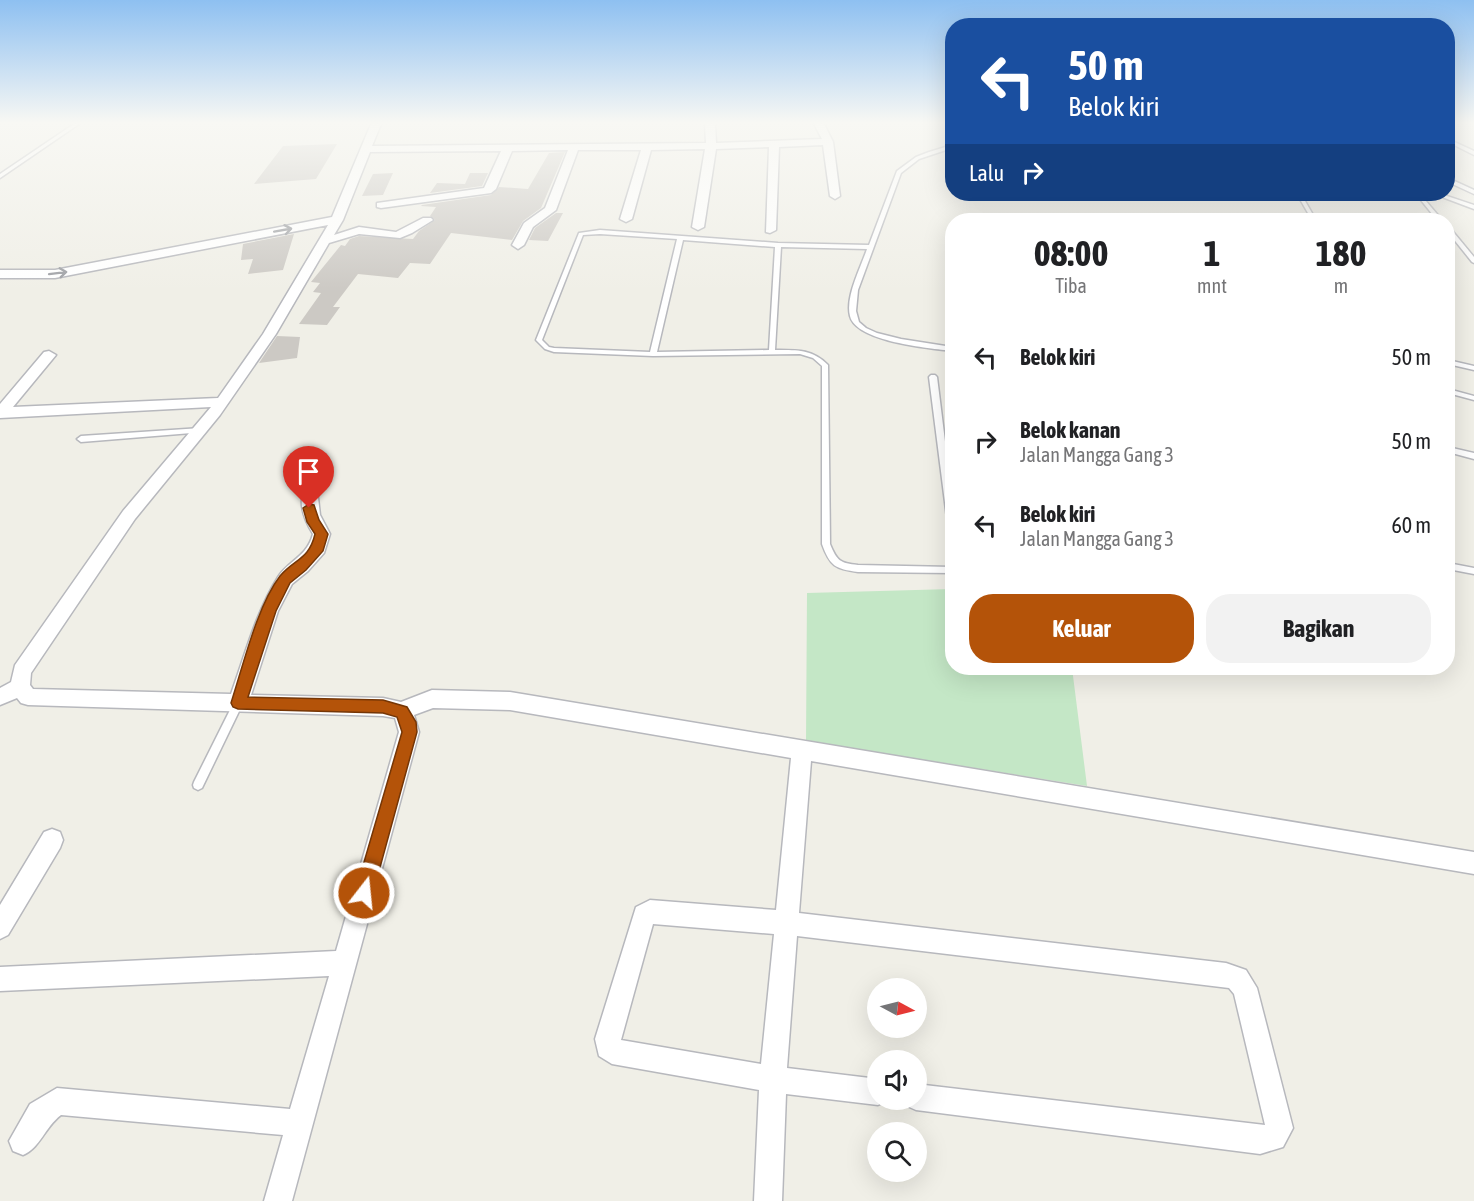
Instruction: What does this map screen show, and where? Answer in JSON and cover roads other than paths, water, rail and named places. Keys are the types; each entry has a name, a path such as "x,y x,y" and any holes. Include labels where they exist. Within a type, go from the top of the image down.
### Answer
{"street":[{"path":"353,180 337,220 269,334 201,430 129,515 22,672 20,687 28,697 383,707 402,711 432,699 510,701 1474,863"},
{"path":"381,204 487,191 491,189 495,180"},
{"path":"518,245 528,225 547,214 562,180"},
{"path":"626,219 638,180"},
{"path":"698,227 706,180"},
{"path":"770,230 772,180"},
{"path":"833,180 835,196"},
{"path":"0,274 55,274 337,220"},
{"path":"326,240 360,230 395,235 427,220"},
{"path":"0,412 48,355"},
{"path":"0,412 222,402"},
{"path":"238,703 269,611 285,579 302,567 318,548 322,534 311,515 311,493"},
{"path":"0,697 20,687"},
{"path":"278,1201 409,732 408,722 402,711"},
{"path":"768,1201 773,1079 802,749"},
{"path":"0,927 52,840"},
{"path":"867,1091 773,1079 612,1051 608,1047 608,1039 644,915 650,912 788,923 1226,975 1237,979 1245,988 1279,1128 1274,1137 1260,1140 927,1098"},
{"path":"0,979 345,963"},
{"path":"23,1141 40,1114 57,1101 299,1123"}],"lane":[{"path":"896,180 855,290 852,311 856,322 871,332 895,339 945,348"},
{"path":"1455,183 1474,192"},
{"path":"1464,187 1474,185"},
{"path":"1455,200 1474,207"},
{"path":"1424,201 1434,213"},
{"path":"871,247 778,245 600,232 581,234 539,340 547,348 554,350 653,354 772,351 801,352 815,357 825,365 826,544 830,555 838,564 854,569 945,570"},
{"path":"1455,238 1474,261"},
{"path":"653,354 680,239"},
{"path":"772,351 778,245"},
{"path":"1455,364 1474,368"},
{"path":"933,377 945,471"},
{"path":"1455,393 1474,398"},
{"path":"81,439 201,430"},
{"path":"1455,452 1474,456"},
{"path":"1455,567 1474,571"},
{"path":"198,785 238,703"}]}
